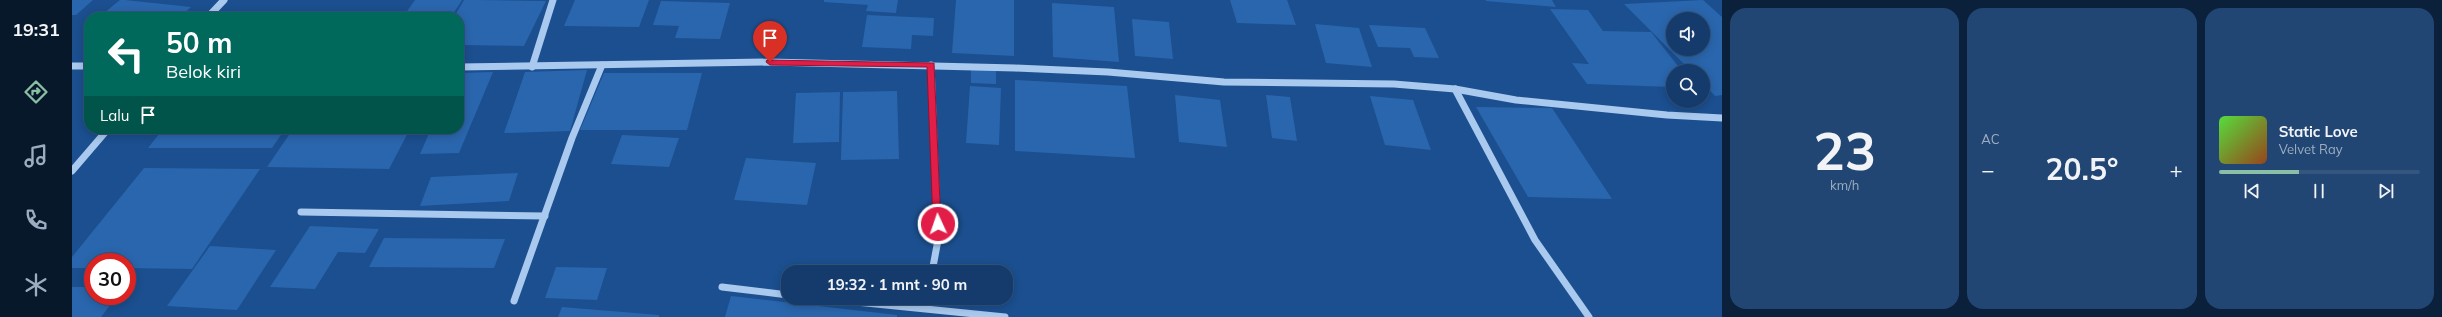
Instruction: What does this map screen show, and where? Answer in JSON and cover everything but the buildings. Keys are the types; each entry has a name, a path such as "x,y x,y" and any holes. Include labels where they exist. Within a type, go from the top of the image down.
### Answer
{"street":[{"path":"213,12 224,0"},
{"path":"532,67 553,0"},
{"path":"464,68 770,62 931,65 1108,72 1224,82 1394,84 1455,89 1516,100 1667,115 1722,118"},
{"path":"514,301 572,138 602,65"},
{"path":"931,65 938,240 933,265"},
{"path":"72,66 84,66"},
{"path":"1455,89 1535,240 1589,317"},
{"path":"72,171 104,134"},
{"path":"301,212 545,216"},
{"path":"722,287 781,294"},
{"path":"892,305 1005,317"}],"route":[{"path":"770,62 931,65 938,224"}]}
